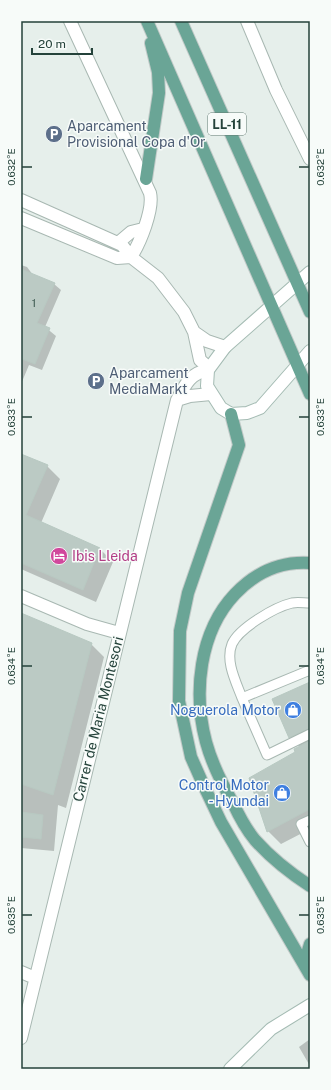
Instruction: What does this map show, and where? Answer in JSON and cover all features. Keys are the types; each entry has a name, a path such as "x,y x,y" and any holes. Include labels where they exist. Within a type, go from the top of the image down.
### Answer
{"main road":[{"path":"144,21 158,72 159,93 146,179"},
{"name":"LL-11","path":"147,21 310,394"},
{"name":"LL-11","path":"182,21 310,312"},
{"path":"231,414 239,445 188,593 180,631 180,701 191,756 221,822 310,975"},
{"path":"310,563 283,564 263,572 245,583 230,599 215,622 206,644 201,667 200,691 201,718 206,743 217,773 241,818 254,838 271,857 293,875 310,886"},
{"path":"304,964 310,944"}],"street":[{"path":"70,21 127,146 146,179 150,193 152,204 139,245 131,257"},
{"path":"247,21 276,90 310,159"},
{"path":"21,200 122,245 131,257 158,278 184,312 194,332 200,360 209,369"},
{"path":"21,218 117,258 131,257"},
{"path":"118,243 131,232 143,229"},
{"path":"310,272 225,347 209,369 207,386 221,408 231,414 247,413 260,408 310,351"},
{"path":"194,332 207,341 225,347"},
{"name":"Carrer de Maria Montesori","path":"21,1038 176,400 189,379 198,372 209,369"},
{"path":"176,400 190,396 211,394"},
{"path":"21,596 87,624 119,633"},
{"path":"21,972 36,978"},
{"path":"230,1069 271,1030 310,1005"}],"lane":[{"path":"310,603 293,603 274,609 241,633 232,644 230,664 242,698 267,754 310,734"},
{"path":"242,698 310,670"},
{"path":"310,820 301,824 310,842"}],"building":[{"path":"21,269 55,283 37,323 50,328 35,364 22,359 21,361"},
{"name":"Ibis Lleida","path":"21,454 48,465 26,515 100,548 83,590 21,563"},
{"path":"21,613 92,643 53,795 21,784"},
{"name":"Noguerola Motor","path":"310,682 310,728 289,738 272,699"},
{"name":"Control Motor - Hyundai","path":"310,741 310,809 267,832 249,778 295,752 294,749"},
{"path":"21,812 43,815 41,839 21,837"}],"place":[{"name":"Aparcament Provisional Copa d'Or","path":"54,134"},
{"name":"Aparcament MediaMarkt","path":"96,381"},
{"name":"Ibis Lleida","path":"59,556"},
{"name":"Noguerola Motor","path":"293,710"},
{"name":"Control Motor - Hyundai","path":"282,793"}]}
